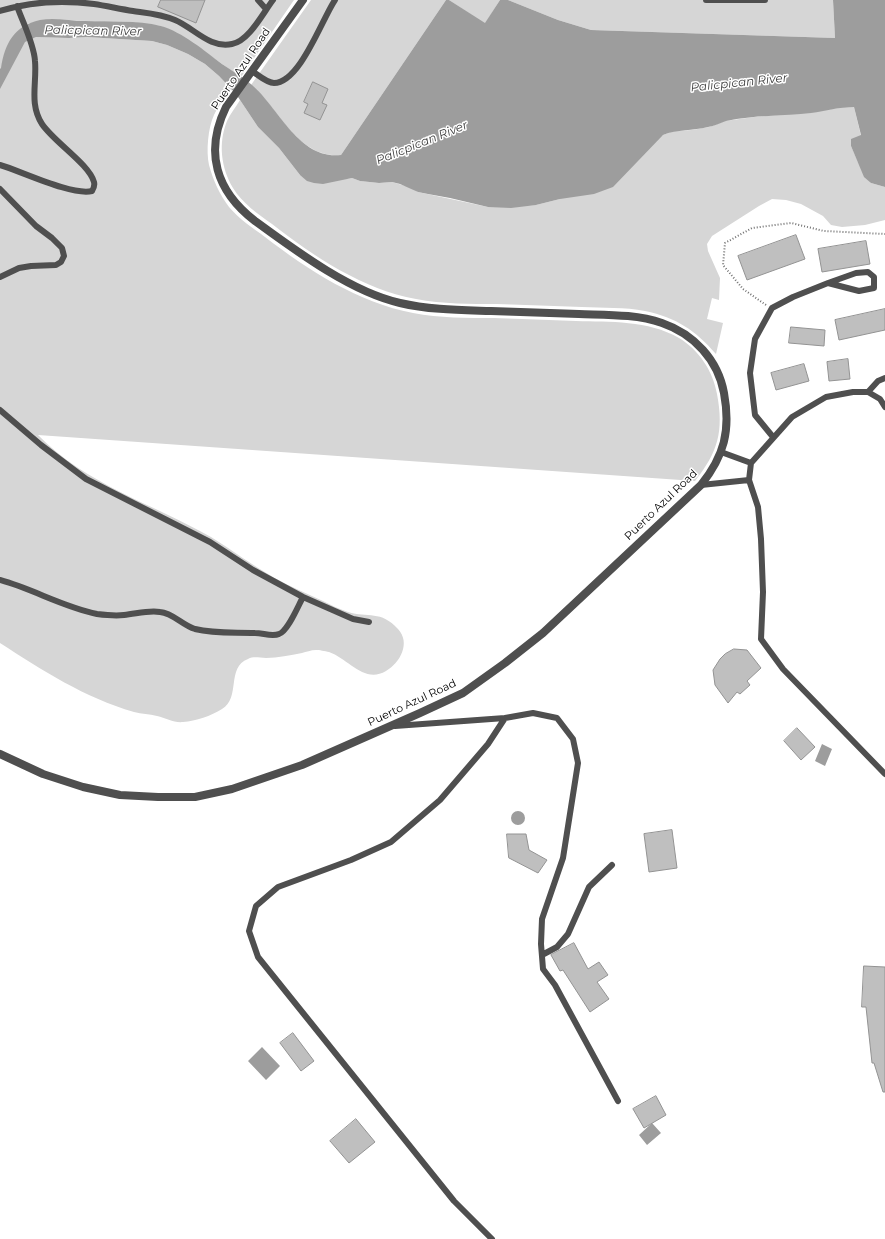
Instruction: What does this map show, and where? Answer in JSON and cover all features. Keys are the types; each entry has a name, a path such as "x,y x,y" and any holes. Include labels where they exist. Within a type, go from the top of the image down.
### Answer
{"street":[{"name":"Puerto Azul Road","path":"0,754 43,774 83,787 113,794 158,797 194,797 232,789 302,765 463,693 505,663 543,633 700,485 709,475 721,452 727,426 727,410 723,386 716,367 710,357 699,345 682,332 662,323 642,317 463,311 398,303 356,286 287,245 236,204 227,191 216,162 214,148 219,125 226,107 303,0"}],"lane":[{"path":"258,0 266,9"},
{"path":"0,11 30,4 66,2 82,3 154,14 175,20 209,41 226,45 239,42 245,37 273,0"},
{"path":"251,72 273,83 283,80 296,69 310,49 335,0"},
{"path":"706,0 765,0"},
{"path":"0,165 55,185 82,192 92,190 94,188 95,183 85,168 52,136 38,118 34,98 35,60 17,6"},
{"path":"0,189 36,226 62,248 64,256 61,262 56,266 31,266 19,268 0,277"},
{"path":"773,437 755,415 750,373 755,339 772,308 793,297 828,283 856,272 868,272 874,277 874,288 859,291 828,283"},
{"path":"868,392 878,381 885,378"},
{"path":"885,407 880,399 868,392 853,392 826,397 792,417 773,437 751,463 750,480 758,507 761,539 763,592 761,640 783,669 885,774"},
{"path":"0,410 41,445 86,479 210,542 253,570 303,597 353,619 369,622"},
{"path":"721,452 751,463"},
{"path":"700,485 750,480"},
{"path":"0,580 12,583 59,602 98,614 124,615 160,612 170,615 181,624 195,629 216,632 277,635 284,632 303,597"},
{"path":"391,726 505,718 533,713 557,718 573,739 578,763 563,858 542,919 541,944 543,969 555,985 618,1101"},
{"path":"492,1239 454,1201 258,957 249,931 256,906 278,887 351,860 391,842 440,800 488,744 505,718"},
{"path":"542,955 557,947 568,934 589,887 612,865"}],"path":[{"path":"772,308 743,289 723,265 725,242 752,228 790,223 824,231 885,234"}],"shaded area":[{"path":"0,0 294,0 241,77 193,44 161,26 130,22 51,19 27,24 32,38 87,37 152,41 167,45 188,54 205,64 232,90 220,105 210,126 208,159 217,187 229,207 242,219 281,249 335,284 373,302 423,315 629,323 655,328 679,338 693,349 704,362 712,377 717,394 720,419 719,430 714,450 703,470 695,481 38,435 77,467 98,480 211,537 257,568 279,580 345,611 386,619 402,634 404,646 396,663 386,671 378,674 364,673 336,655 320,650 312,650 275,658 250,658 241,663 237,669 231,698 228,704 218,712 208,716 193,721 180,722 154,715 134,712 98,699 48,673 0,643"},
{"path":"311,0 446,0 341,155 326,154 313,149 301,141 251,85"},
{"path":"449,0 500,0 485,24"},
{"path":"508,0 833,0 835,38 591,30 558,20"},
{"path":"240,100 258,127 279,148 300,175 346,179 352,178 360,181 379,183 392,182 409,187 418,192 488,207 536,205 560,199 663,135 673,131 692,130 709,127 725,121 754,117 854,107 861,136 851,146 858,162 871,183 885,187 885,220 865,225 842,227 831,225 823,216 801,204 786,200 772,199 712,236 707,244 708,251 720,278 719,300 712,298 707,319 723,323 716,354 701,338 685,326 667,317 645,311 614,308 436,302 416,299 397,295 377,288 340,270 304,248 241,199 229,180 223,164 222,155 222,138 224,129 227,121"}],"water":[{"name":"Palicpican River","path":"446,0 449,0 485,23 500,0 508,0 558,20 591,30 835,38 833,0 885,0 885,187 871,183 864,177 851,146 851,139 861,135 854,107 838,108 811,113 737,119 712,126 668,133 663,135 613,187 594,194 511,208 488,207 418,192 392,182 379,183 360,181 352,178 323,184 307,181 300,175 279,148 258,127 236,94 219,76 205,64 188,54 167,45 152,41 87,37 36,37 25,42 0,89 0,69 8,43 17,31 31,23 51,19 152,24 169,29 185,37 249,82 262,95 291,130 313,149 326,154 341,155"},
{"path":"822,744 832,749 825,766 815,761"},
{"path":"515,811 521,811 525,815 525,821 521,825 515,825 511,821 511,815"},
{"path":"262,1047 280,1066 266,1080 248,1061"},
{"path":"652,1123 661,1133 647,1145 639,1135"}],"building":[{"path":"161,0 205,0 196,23 158,7"},
{"path":"313,82 328,89 322,103 327,105 320,120 304,113 308,104 304,102"},
{"path":"796,235 805,259 747,280 738,256"},
{"path":"866,241 870,264 822,272 818,249"},
{"path":"885,309 885,330 839,340 835,320"},
{"path":"791,327 825,330 824,346 789,343"},
{"path":"848,359 850,379 829,381 827,362"},
{"path":"804,364 809,381 776,390 771,373"},
{"path":"734,649 747,650 761,668 747,681 750,685 740,694 737,692 728,703 715,685 713,670 725,654"},
{"path":"797,728 815,747 801,760 784,741"},
{"path":"672,830 677,868 649,872 644,834"},
{"path":"507,834 526,834 529,850 547,860 538,873 509,858"},
{"path":"574,943 588,969 599,962 608,975 597,982 609,999 590,1012 563,970 560,971 551,955"},
{"path":"864,966 885,967 885,1092 883,1092 874,1063 872,1063 866,1007 862,1007"},
{"path":"293,1033 314,1061 301,1071 280,1043"},
{"path":"656,1096 666,1115 644,1128 633,1109"},
{"path":"356,1119 375,1142 349,1163 330,1141"}]}
